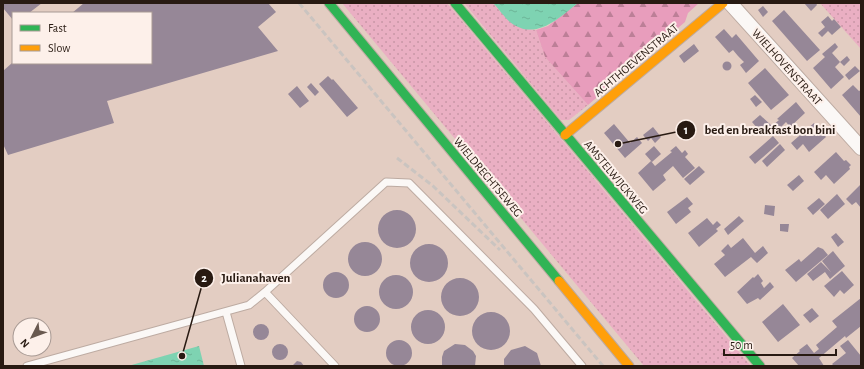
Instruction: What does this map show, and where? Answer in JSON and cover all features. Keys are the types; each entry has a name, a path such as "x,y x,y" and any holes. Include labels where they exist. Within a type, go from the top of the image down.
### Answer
{"street":[{"name":"WIELDRECHTSEWEG","path":"329,3 629,366"},
{"name":"AMSTELWIJCKWEG","path":"455,3 760,366"},
{"name":"ACHTHOEVENSTRAAT","path":"565,135 723,3"},
{"name":"WIELHOVENSTRAAT","path":"730,3 861,148"}],"lane":[{"path":"27,366 249,305 386,182 409,183 534,309 582,366"},
{"path":"265,292 335,366"},
{"path":"226,312 240,366"}],"shaded area":[{"path":"342,3 447,3 751,366 644,366"},
{"path":"464,3 493,3 516,25 522,28 536,30 545,57 588,105 569,120 561,120"},
{"path":"820,3 861,3 861,49"}],"green space":[{"path":"578,3 699,3 688,13 685,22 588,105 545,57 536,30 548,26"}],"water":[{"path":"493,3 578,3 546,26 528,30 519,28 510,22"},
{"path":"199,346 204,366 128,366"}],"building":[{"path":"3,3 42,3 30,12 12,12 12,19 3,8"},
{"path":"84,3 268,3 276,12 258,27 278,51 107,101 114,123 8,155 3,144 3,71 12,63 152,64 152,12 73,12"},
{"path":"804,3 816,3 817,5 811,11"},
{"path":"763,6 768,12 763,17 758,10"},
{"path":"784,10 820,50 807,61 772,21"},
{"path":"828,16 832,21 834,19 841,27 832,35 828,31 822,37 818,33 825,27 821,22"},
{"path":"724,29 732,38 736,34 759,61 746,73 740,65 744,62 733,50 729,53 715,37"},
{"path":"835,43 838,47 832,53 840,62 835,67 844,77 831,89 813,68 825,57 822,54"},
{"path":"694,44 699,51 684,63 679,56"},
{"path":"847,56 850,60 844,66 840,62"},
{"path":"727,61 732,66 727,71 722,66"},
{"path":"855,66 860,71 849,80 845,75"},
{"path":"765,68 789,95 771,110 748,83"},
{"path":"328,76 332,80 333,79 358,108 347,117 319,84"},
{"path":"311,83 319,92 315,96 307,87"},
{"path":"853,85 859,91 861,90 861,117 842,95"},
{"path":"297,86 309,101 300,108 288,94"},
{"path":"755,95 762,102 756,107 750,99"},
{"path":"796,102 805,113 790,127 786,122 777,131 772,126 779,120 777,119"},
{"path":"760,115 772,126 761,136 756,131 758,129 752,122"},
{"path":"814,123 826,137 809,152 803,144 797,150 791,143"},
{"path":"614,124 630,143 637,137 642,143 625,158 604,133"},
{"path":"653,127 661,137 655,143 651,138 648,141 643,135"},
{"path":"773,136 779,143 755,164 749,157"},
{"path":"780,144 785,150 767,167 762,161"},
{"path":"654,146 661,154 652,162 645,154"},
{"path":"676,146 682,153 685,150 688,154 685,157 695,168 683,178 673,166 663,175 666,180 653,191 638,173 651,161 655,166 672,152 670,151"},
{"path":"836,152 844,161 846,160 851,165 849,167 850,169 834,184 826,175 821,180 814,172"},
{"path":"699,166 705,172 690,185 684,179"},
{"path":"799,175 804,181 793,191 787,185"},
{"path":"861,184 861,208 856,202 852,205 846,199"},
{"path":"837,194 845,204 828,219 820,210"},
{"path":"687,197 693,204 688,208 691,212 676,224 667,212"},
{"path":"819,198 825,204 813,215 807,208"},
{"path":"765,205 775,206 774,216 764,214"},
{"path":"397,210 407,213 413,219 416,229 413,239 407,245 397,248 387,245 381,239 378,229 381,219 387,213"},
{"path":"739,216 744,221 728,235 724,229"},
{"path":"707,218 713,225 717,221 721,225 716,229 718,231 699,247 688,233"},
{"path":"780,224 789,224 788,232 780,231"},
{"path":"836,233 844,242 838,247 831,237"},
{"path":"743,238 755,253 763,246 768,253 757,263 751,257 725,277 714,264 725,255 721,251 728,244 731,248"},
{"path":"362,242 368,242 372,243 379,249 382,259 381,266 375,273 368,276 362,276 358,275 351,269 348,262 348,256 349,252 355,245"},
{"path":"429,244 439,247 445,253 448,263 445,273 439,279 429,282 419,279 413,273 410,263 413,253 419,247"},
{"path":"818,247 823,249 828,255 796,282 785,270 799,259 801,262"},
{"path":"833,251 845,266 830,279 825,272 813,281 807,274 821,262 831,272 822,261"},
{"path":"842,271 854,285 844,294 840,290 834,297 824,286"},
{"path":"336,272 345,276 349,285 345,294 336,298 327,294 323,285 327,276"},
{"path":"758,274 763,281 761,283 764,288 770,282 774,287 760,300 758,298 747,304 737,292"},
{"path":"393,275 399,275 403,276 410,282 413,292 412,299 406,306 399,309 393,309 389,308 382,302 379,295 379,289 380,285 386,278"},
{"path":"460,278 470,281 476,287 479,297 476,307 470,313 460,316 450,313 444,307 441,297 444,287 450,281"},
{"path":"861,298 861,326 846,338 845,336 819,358 824,366 799,366 792,358 800,351 799,350 807,344 814,353 819,349 816,345 837,327 832,321"},
{"path":"783,304 800,325 778,342 762,322"},
{"path":"367,306 376,310 380,319 376,328 367,332 358,328 354,319 358,310"},
{"path":"812,308 819,316 810,323 803,315"},
{"path":"425,310 431,310 435,311 442,317 445,327 444,334 438,341 431,344 425,344 421,343 414,337 411,330 411,324 412,320 418,313"},
{"path":"491,312 501,315 507,321 510,331 507,341 501,347 491,350 481,347 475,341 472,331 475,321 481,315"},
{"path":"258,324 264,324 269,329 267,338 264,340 258,340 253,335 253,329"},
{"path":"399,340 408,344 412,353 408,362 399,366 390,362 386,353 390,344"},
{"path":"848,340 861,356 861,366 834,366 832,364 846,353 840,346"},
{"path":"277,344 283,344 288,349 286,358 283,360 277,360 272,355 272,349"},
{"path":"455,344 465,345 473,351 476,356 475,366 442,366 444,351"},
{"path":"525,346 537,353 541,366 504,366 504,359 511,350"},
{"path":"297,361 301,362 304,366 292,366"}],"railway":[{"path":"299,3 603,366"},
{"path":"397,158 433,186 500,250"}],"traffic: fast":[{"path":"329,3 559,281"},
{"path":"455,3 760,366"}],"traffic: slow":[{"path":"565,135 723,3"},
{"path":"559,281 629,366"}],"place":[{"name":"bed en breakfast bon bini","path":"618,144"},
{"name":"Julianahaven","path":"182,356"}]}
